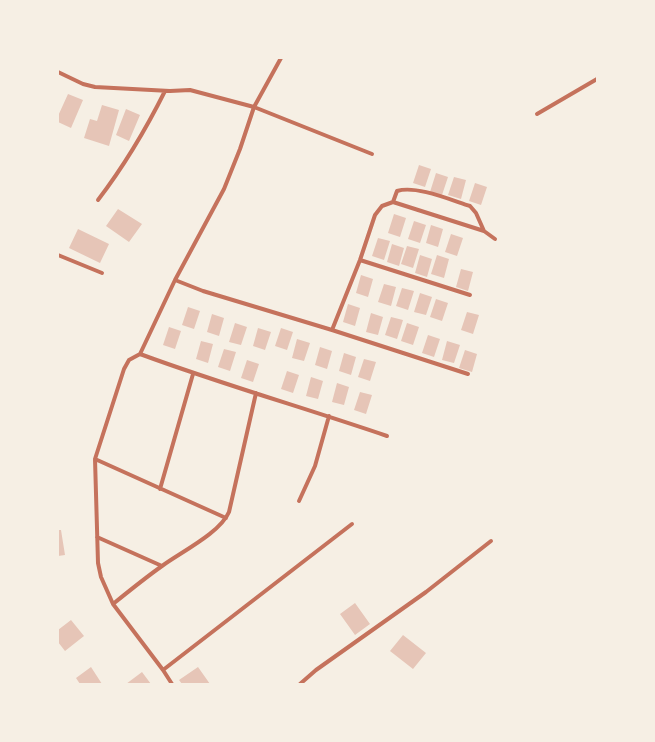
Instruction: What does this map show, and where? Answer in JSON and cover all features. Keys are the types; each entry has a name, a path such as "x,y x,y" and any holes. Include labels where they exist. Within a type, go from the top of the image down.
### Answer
{"street":[{"path":"172,684 113,604 101,577 98,563 95,459 124,369 129,360 140,354 175,280 224,190 254,107 281,58"},
{"path":"58,72 78,82 95,87 165,91 190,90 254,107 372,154"},
{"path":"537,114 597,79"},
{"path":"98,200 118,173 154,114 165,91"},
{"path":"393,202 396,191 413,189 470,206 476,213 484,231"},
{"path":"332,330 360,260 375,215 382,206 393,202 484,231 495,239"},
{"path":"58,255 102,273"},
{"path":"360,260 470,295"},
{"path":"175,280 203,291 332,330 468,374"},
{"path":"140,354 193,374 330,416 387,436"},
{"path":"160,489 193,374"},
{"path":"113,604 162,566 212,532 226,518 229,512 256,393"},
{"path":"299,501 315,466 330,416"},
{"path":"95,459 226,518"},
{"path":"163,670 352,524"},
{"path":"97,537 162,566"},
{"path":"300,684 316,670 373,628 426,592 491,541"}],"building":[{"path":"68,94 83,100 71,128 58,122 58,116"},
{"path":"102,105 119,110 109,146 84,138 90,119 97,121"},
{"path":"126,109 140,115 129,141 116,135"},
{"path":"419,165 431,169 425,187 413,183"},
{"path":"436,173 448,177 442,195 430,192"},
{"path":"454,177 466,180 461,199 448,195"},
{"path":"475,183 487,187 481,205 469,201"},
{"path":"118,209 142,224 129,242 106,226"},
{"path":"394,214 406,218 400,237 388,233"},
{"path":"414,221 426,225 420,243 408,239"},
{"path":"431,225 443,229 438,247 426,243"},
{"path":"78,229 109,244 100,263 69,248"},
{"path":"451,234 463,238 457,256 445,252"},
{"path":"378,238 390,241 384,260 372,256"},
{"path":"392,244 404,248 399,266 387,262"},
{"path":"407,246 419,249 413,268 401,264"},
{"path":"420,255 432,259 427,277 415,273"},
{"path":"437,255 449,259 444,278 431,274"},
{"path":"461,269 473,272 468,291 456,287"},
{"path":"361,275 373,279 368,297 356,293"},
{"path":"384,284 396,287 391,306 378,302"},
{"path":"402,288 414,291 408,310 396,306"},
{"path":"420,293 432,297 426,315 414,312"},
{"path":"436,299 448,303 442,321 430,317"},
{"path":"348,304 360,308 355,326 343,322"},
{"path":"188,307 200,311 194,329 182,325"},
{"path":"467,312 479,315 473,334 461,330"},
{"path":"371,313 383,317 378,335 366,332"},
{"path":"212,314 224,318 219,336 207,332"},
{"path":"391,317 403,320 397,339 385,335"},
{"path":"235,323 247,327 241,345 229,342"},
{"path":"407,323 419,327 413,345 401,341"},
{"path":"169,327 181,331 175,349 163,345"},
{"path":"258,328 271,332 265,350 253,346"},
{"path":"281,328 293,332 287,350 275,346"},
{"path":"428,335 440,339 434,357 422,353"},
{"path":"297,339 310,343 304,361 292,358"},
{"path":"201,341 213,344 208,363 196,359"},
{"path":"447,341 460,345 454,363 442,360"},
{"path":"320,347 332,351 327,369 315,365"},
{"path":"224,349 236,352 230,371 218,367"},
{"path":"465,350 477,354 472,372 459,368"},
{"path":"344,353 356,357 351,375 339,371"},
{"path":"364,359 376,362 370,381 358,377"},
{"path":"247,360 259,364 253,382 241,378"},
{"path":"287,371 299,375 293,393 281,389"},
{"path":"311,377 323,381 318,399 306,396"},
{"path":"337,383 349,387 344,405 332,402"},
{"path":"360,392 372,395 366,414 354,410"},
{"path":"58,530 61,530 65,555 58,556"},
{"path":"355,603 370,624 355,635 340,614"},
{"path":"71,620 84,636 65,651 58,642 58,630"},
{"path":"403,635 426,653 413,669 390,651"},
{"path":"91,667 102,684 80,684 76,678"},
{"path":"198,667 210,684 182,684 179,680"},
{"path":"142,672 151,684 126,684"}]}
